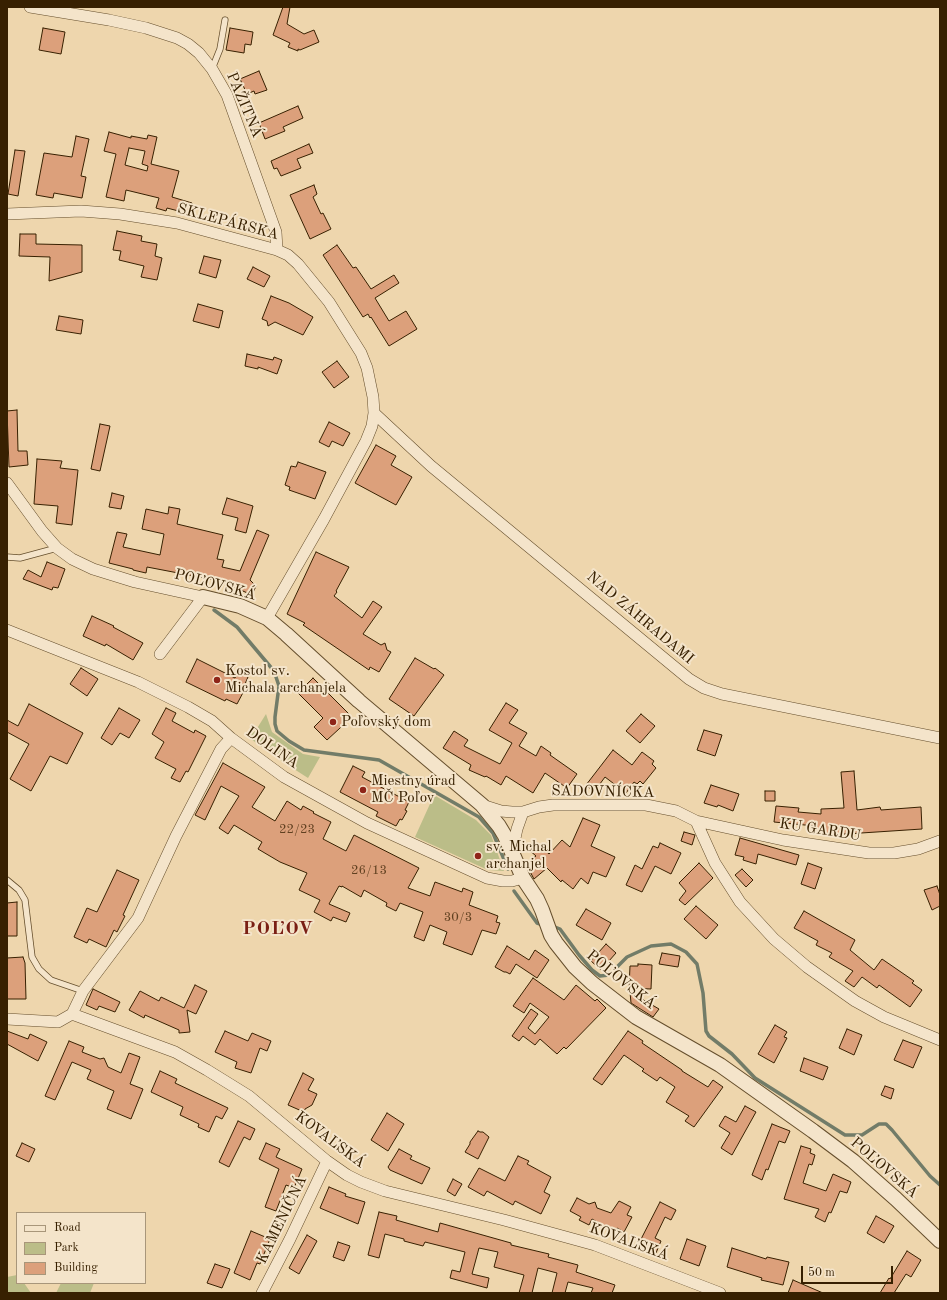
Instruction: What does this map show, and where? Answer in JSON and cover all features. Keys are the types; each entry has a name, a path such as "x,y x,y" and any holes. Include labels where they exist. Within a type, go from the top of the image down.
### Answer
{"street":[{"name":"PAŽITNÁ","path":"30,7 109,20 146,28 171,36 188,44 199,53 212,69 226,95 276,232 277,250"},
{"name":"SKLEPÁRSKA","path":"7,214 81,211 120,214 177,223 277,250 288,255 298,264 330,302 361,353 371,383 374,413 372,426 366,441 324,519 267,618"},
{"name":"NAD ZÁHRADAMI","path":"374,413 438,471 689,679 704,688 722,694 940,738"},
{"name":"POĽOVSKÁ","path":"7,483 42,531 57,548 93,569 135,582 240,606 267,618 359,701 482,805 499,826 523,878 537,899 546,918 551,936 575,967 592,983 636,1017 720,1065 853,1161 940,1241"},
{"path":"160,654 202,597"},
{"name":"DOLINA","path":"7,630 138,682 188,707 212,721 231,738 284,777 367,822 487,878 503,881 512,881 523,878"},
{"path":"7,1019 58,1022 72,1014 83,991 138,918 176,836 221,749 231,738"},
{"name":"SADOVNÍCKA","path":"482,805 501,811 523,812 539,807 553,805 646,805 676,811 696,821"},
{"path":"512,852 515,835 523,812"},
{"path":"696,821 715,863 740,902 774,939 807,967 856,1001 884,1017 940,1040"},
{"name":"KU GARDU","path":"696,821 783,840 869,852 894,852 918,849 940,841"},
{"name":"KOVAĽSKÁ","path":"72,1014 175,1052 207,1070 249,1096 327,1161 347,1175 361,1182 385,1191 504,1220 595,1245 720,1293"},
{"name":"KAMENIČNÁ","path":"262,1293 327,1161"}],"lane":[{"path":"212,69 220,49 225,20"},
{"path":"7,557 20,558 57,548"},
{"path":"7,880 19,890 24,900 32,957 39,969 51,980 83,991"}],"green space":[{"path":"266,714 272,732 303,754 320,757 308,778 248,737 256,730"},
{"path":"434,795 476,820 491,835 504,871 488,870 415,837"},
{"path":"16,1275 16,1284 25,1284 31,1293 7,1293 7,1277"},
{"path":"60,1284 94,1284 90,1293 56,1293"}],"building":[{"path":"283,7 290,7 287,24 304,34 314,30 319,42 300,50 298,49 298,51 288,47 290,43 273,35"},
{"path":"43,28 65,32 61,54 39,50"},
{"path":"230,28 253,32 251,45 245,44 244,53 226,50"},
{"path":"259,71 267,90 255,94 254,91 247,94 240,79"},
{"path":"298,106 303,118 283,127 285,131 265,139 259,123"},
{"path":"109,132 131,138 131,136 147,139 148,135 157,137 151,164 179,171 172,197 192,203 190,214 167,208 166,211 156,208 159,198 126,190 124,201 106,197 116,154 104,151","holes":["129,148 145,151 142,164 148,166 147,171 125,165"]},
{"path":"76,136 89,139 81,176 86,177 82,198 54,193 53,198 36,195 44,153 72,157"},
{"path":"309,144 313,153 297,159 301,168 281,176 277,168 274,169 271,161"},
{"path":"15,150 25,151 18,196 8,194"},
{"path":"314,185 317,194 313,197 321,214 323,213 331,229 310,239 290,195"},
{"path":"117,231 142,236 141,241 157,244 155,256 162,258 157,280 141,277 144,266 119,260 121,251 113,250"},
{"path":"20,234 36,234 36,244 82,245 82,272 49,281 50,257 19,256"},
{"path":"337,245 353,268 356,267 371,289 394,275 399,283 375,298 389,321 406,311 417,329 389,346 371,317 370,318 368,314 363,317 323,255"},
{"path":"204,256 221,260 216,278 199,273"},
{"path":"253,267 270,276 264,287 247,279"},
{"path":"271,296 289,303 313,317 303,335 275,322 268,326 267,321 262,319"},
{"path":"198,304 223,311 219,328 193,321"},
{"path":"59,316 83,320 81,334 56,330"},
{"path":"247,354 273,360 274,357 282,360 277,374 258,367 258,369 245,366"},
{"path":"337,361 349,377 334,388 322,372"},
{"path":"17,410 18,451 27,451 28,465 9,467 7,411"},
{"path":"329,422 350,433 343,446 332,441 329,447 319,442"},
{"path":"100,424 110,426 100,471 91,469"},
{"path":"376,445 396,456 391,465 412,477 396,505 355,483"},
{"path":"37,459 62,461 60,468 78,470 72,525 56,523 58,506 34,504"},
{"path":"298,462 326,472 315,499 289,490 290,487 285,485 291,466 296,467"},
{"path":"112,493 124,496 121,509 109,507"},
{"path":"227,498 253,506 246,533 235,530 238,518 222,514"},
{"path":"169,507 180,509 177,524 223,535 217,559 224,560 222,567 240,571 257,530 269,535 250,580 256,586 252,595 220,581 147,567 146,573 109,563 117,532 127,534 123,547 160,555 164,534 142,529 146,509 168,514"},
{"path":"316,552 349,567 334,596 362,618 373,601 382,607 363,634 381,645 385,643 387,650 391,652 379,672 370,667 369,670 303,625 305,623 287,614"},
{"path":"47,562 65,569 58,588 53,587 52,590 23,579 28,570 41,577"},
{"path":"92,616 114,626 113,627 143,643 133,660 106,644 105,646 83,636"},
{"path":"415,658 434,669 435,668 444,675 414,716 389,699"},
{"name":"Kostol sv. Michala archanjela","path":"197,659 235,678 238,672 248,677 245,684 247,685 237,704 226,699 225,701 186,682"},
{"path":"81,668 98,679 87,696 70,684"},
{"path":"313,678 352,717 327,740 314,727 323,718 298,693"},
{"path":"506,703 518,710 509,723 527,733 519,746 536,756 541,746 551,753 550,755 577,774 567,788 545,773 533,793 506,776 501,785 486,776 485,777 469,770 471,765 443,748 454,731 468,740 464,746 500,764 512,743 489,730"},
{"path":"29,704 83,733 67,764 50,756 31,791 10,779 29,744 7,732 7,720 18,726"},
{"path":"119,708 140,720 129,738 120,733 112,745 101,738"},
{"path":"166,708 176,713 172,721 194,733 195,730 206,736 188,772 186,771 180,782 171,778 176,769 155,758 164,742 152,734"},
{"path":"641,714 655,726 640,743 626,731"},
{"path":"704,730 722,735 715,756 697,750"},
{"path":"613,750 632,765 642,752 654,761 652,764 656,768 643,784 640,781 637,784 634,782 626,793 605,777 594,792 586,785"},
{"path":"223,763 265,787 252,807 275,821 287,801 301,810 303,806 331,822 323,839 346,851 354,835 419,868 408,888 430,896 435,882 462,892 463,888 473,892 469,905 498,916 496,922 500,923 496,934 482,930 472,955 443,944 447,932 430,925 424,941 414,937 423,912 400,903 396,911 386,906 387,903 364,890 361,897 342,886 339,886 329,904 350,913 346,922 333,917 331,921 314,912 320,900 299,890 307,873 280,862 258,849 262,842 234,825 228,834 219,828 239,796 221,786 205,820 195,815"},
{"path":"353,766 365,772 362,777 409,802 405,810 407,811 402,820 400,819 396,826 376,816 378,812 340,792"},
{"path":"854,771 857,810 880,807 881,810 921,807 922,829 846,834 815,833 815,826 774,822 776,806 799,808 798,812 821,814 821,809 844,808 841,772"},
{"path":"711,785 739,794 733,811 718,805 717,807 704,803"},
{"path":"765,791 775,791 775,801 765,801"},
{"path":"583,818 600,825 591,846 615,857 606,877 593,872 588,884 581,878 573,889 562,880 561,882 547,868 534,879 526,864 536,856 528,849 535,841 549,854 562,840 570,847"},
{"path":"684,832 695,835 692,845 681,841"},
{"path":"740,838 799,855 796,865 758,854 756,864 743,860 744,857 735,855"},
{"path":"660,843 681,853 671,874 655,866 642,892 626,885 635,865 642,869 653,846 658,848"},
{"path":"699,863 713,878 685,905 679,900 686,891 679,883"},
{"path":"808,863 822,868 815,889 801,884"},
{"path":"742,869 753,880 746,887 735,875"},
{"path":"117,870 139,880 117,932 114,930 106,947 89,939 87,943 74,937 87,908 97,912"},
{"path":"937,886 940,895 940,906 932,910 924,890"},
{"path":"17,902 17,936 7,936 7,903"},
{"path":"696,906 718,925 706,939 684,919"},
{"path":"586,909 611,923 602,940 576,925"},
{"path":"804,911 855,940 850,950 874,970 882,959 914,981 912,983 922,990 910,1007 879,985 877,988 862,977 854,987 845,981 853,971 829,957 832,953 816,945 818,941 794,928"},
{"path":"606,944 616,953 601,970 591,961"},
{"path":"507,946 529,960 535,950 549,960 537,978 516,964 510,974 504,972 495,967"},
{"path":"662,953 680,956 678,967 659,964"},
{"path":"23,957 25,963 26,999 7,999 7,958"},
{"path":"638,964 652,965 651,989 629,988 630,966 638,966"},
{"path":"533,978 564,1000 576,985 595,1001 597,999 606,1008 566,1049 564,1047 557,1054 540,1039 535,1045 523,1036 519,1041 512,1036 531,1009 538,1014 528,1028 535,1034 549,1017 530,1003 524,1013 513,1006"},
{"path":"195,985 207,991 196,1014 187,1010 190,1032 179,1033 179,1030 145,1015 144,1018 129,1010 140,991 159,1001 161,997 184,1008"},
{"path":"93,989 120,1002 115,1012 99,1006 97,1010 86,1005"},
{"path":"630,992 659,1009 653,1017 631,1003"},
{"path":"775,1025 787,1032 784,1037 787,1038 774,1063 758,1054"},
{"path":"847,1029 862,1035 854,1055 839,1048"},
{"path":"7,1031 28,1039 30,1034 47,1042 38,1061 7,1044"},
{"path":"225,1031 248,1041 252,1033 271,1041 267,1051 260,1048 251,1073 235,1068 237,1062 215,1052"},
{"path":"628,1031 643,1041 642,1043 682,1071 708,1087 713,1080 723,1087 694,1127 685,1121 689,1116 666,1102 675,1087 660,1077 657,1081 642,1071 644,1069 624,1055 602,1085 593,1079"},
{"path":"903,1040 922,1047 913,1068 894,1060"},
{"path":"69,1041 84,1047 82,1052 100,1059 104,1058 108,1067 121,1073 129,1053 140,1057 130,1084 143,1089 131,1119 107,1109 114,1091 87,1079 91,1070 72,1062 55,1100 45,1096"},
{"path":"804,1058 828,1067 823,1080 800,1071"},
{"path":"160,1071 177,1079 175,1083 228,1108 222,1119 216,1116 209,1132 198,1127 199,1124 180,1115 183,1107 151,1092"},
{"path":"303,1073 314,1079 308,1090 317,1094 312,1105 305,1109 304,1112 288,1105"},
{"path":"885,1086 894,1089 891,1099 881,1095"},
{"path":"745,1106 756,1112 732,1155 721,1148 730,1133 719,1126 725,1116 736,1122"},
{"path":"387,1113 404,1124 388,1151 371,1140"},
{"path":"238,1121 255,1129 250,1140 244,1137 229,1167 219,1162"},
{"path":"772,1124 790,1131 785,1143 779,1141 768,1170 766,1169 762,1180 752,1175"},
{"path":"478,1131 483,1132 489,1137 478,1159 465,1152"},
{"path":"22,1143 35,1149 29,1162 16,1156"},
{"path":"266,1143 280,1149 276,1157 302,1169 294,1188 286,1185 276,1211 265,1207 279,1169 259,1159"},
{"path":"801,1146 811,1149 810,1153 815,1155 812,1165 809,1164 803,1183 826,1191 833,1174 851,1182 847,1193 840,1191 831,1213 829,1212 825,1222 815,1217 819,1209 784,1199"},
{"path":"399,1149 412,1156 410,1159 430,1168 422,1184 390,1170 388,1167"},
{"path":"518,1156 529,1161 527,1164 551,1177 544,1192 550,1195 541,1214 515,1201 513,1205 487,1191 484,1196 468,1187 479,1168 505,1181"},
{"path":"453,1179 462,1184 455,1196 447,1191"},
{"path":"329,1187 346,1194 345,1196 365,1202 358,1224 320,1208"},
{"path":"577,1198 589,1204 595,1202 597,1208 611,1213 619,1201 631,1207 627,1215 632,1217 624,1232 617,1228 615,1232 592,1219 589,1225 579,1220 581,1217 570,1211"},
{"path":"660,1202 676,1210 671,1220 665,1217 655,1238 661,1241 656,1253 638,1245"},
{"path":"379,1212 397,1216 396,1220 438,1232 440,1223 511,1243 511,1245 549,1254 548,1257 578,1265 576,1272 615,1285 612,1293 591,1293 593,1288 568,1282 565,1293 552,1293 557,1273 538,1268 532,1293 519,1293 524,1275 494,1267 498,1252 479,1248 472,1274 489,1278 487,1288 450,1278 452,1270 460,1272 465,1252 425,1242 423,1246 385,1234 379,1258 368,1255"},
{"path":"876,1216 894,1226 884,1243 867,1233"},
{"path":"251,1231 270,1239 260,1264 257,1263 250,1280 234,1273"},
{"path":"307,1235 317,1241 299,1274 289,1268"},
{"path":"687,1239 706,1246 699,1266 680,1259"},
{"path":"338,1242 350,1246 344,1261 333,1257"},
{"path":"732,1248 766,1259 767,1257 789,1262 783,1285 761,1280 762,1278 727,1267"},
{"path":"907,1251 921,1260 911,1277 906,1274 894,1293 880,1293 889,1278 890,1279"},
{"path":"215,1264 230,1269 222,1288 207,1283"},
{"path":"793,1280 823,1293 788,1293"}],"waterway":[{"path":"214,610 237,627 274,671 279,686 275,717 277,731 289,741 304,750 379,760 479,817 493,833 508,869"},
{"path":"514,891 537,923 540,924"},
{"path":"555,927 560,929 579,955 592,970 600,976 609,975 627,957 651,946 671,944 686,952 697,964 703,993 706,1031 709,1036 732,1054 755,1078 845,1135 862,1135 879,1124 886,1124 930,1176 940,1185"}],"place":[{"name":"Kostol sv. Michala archanjela","path":"217,680"},
{"name":"Poľovský dom","path":"333,722"},
{"name":"Miestny úrad MČ Poľov","path":"363,790"},
{"name":"sv. Michal archanjel","path":"478,856"}],"district":[{"name":"POĽOV","path":"278,929"}]}
